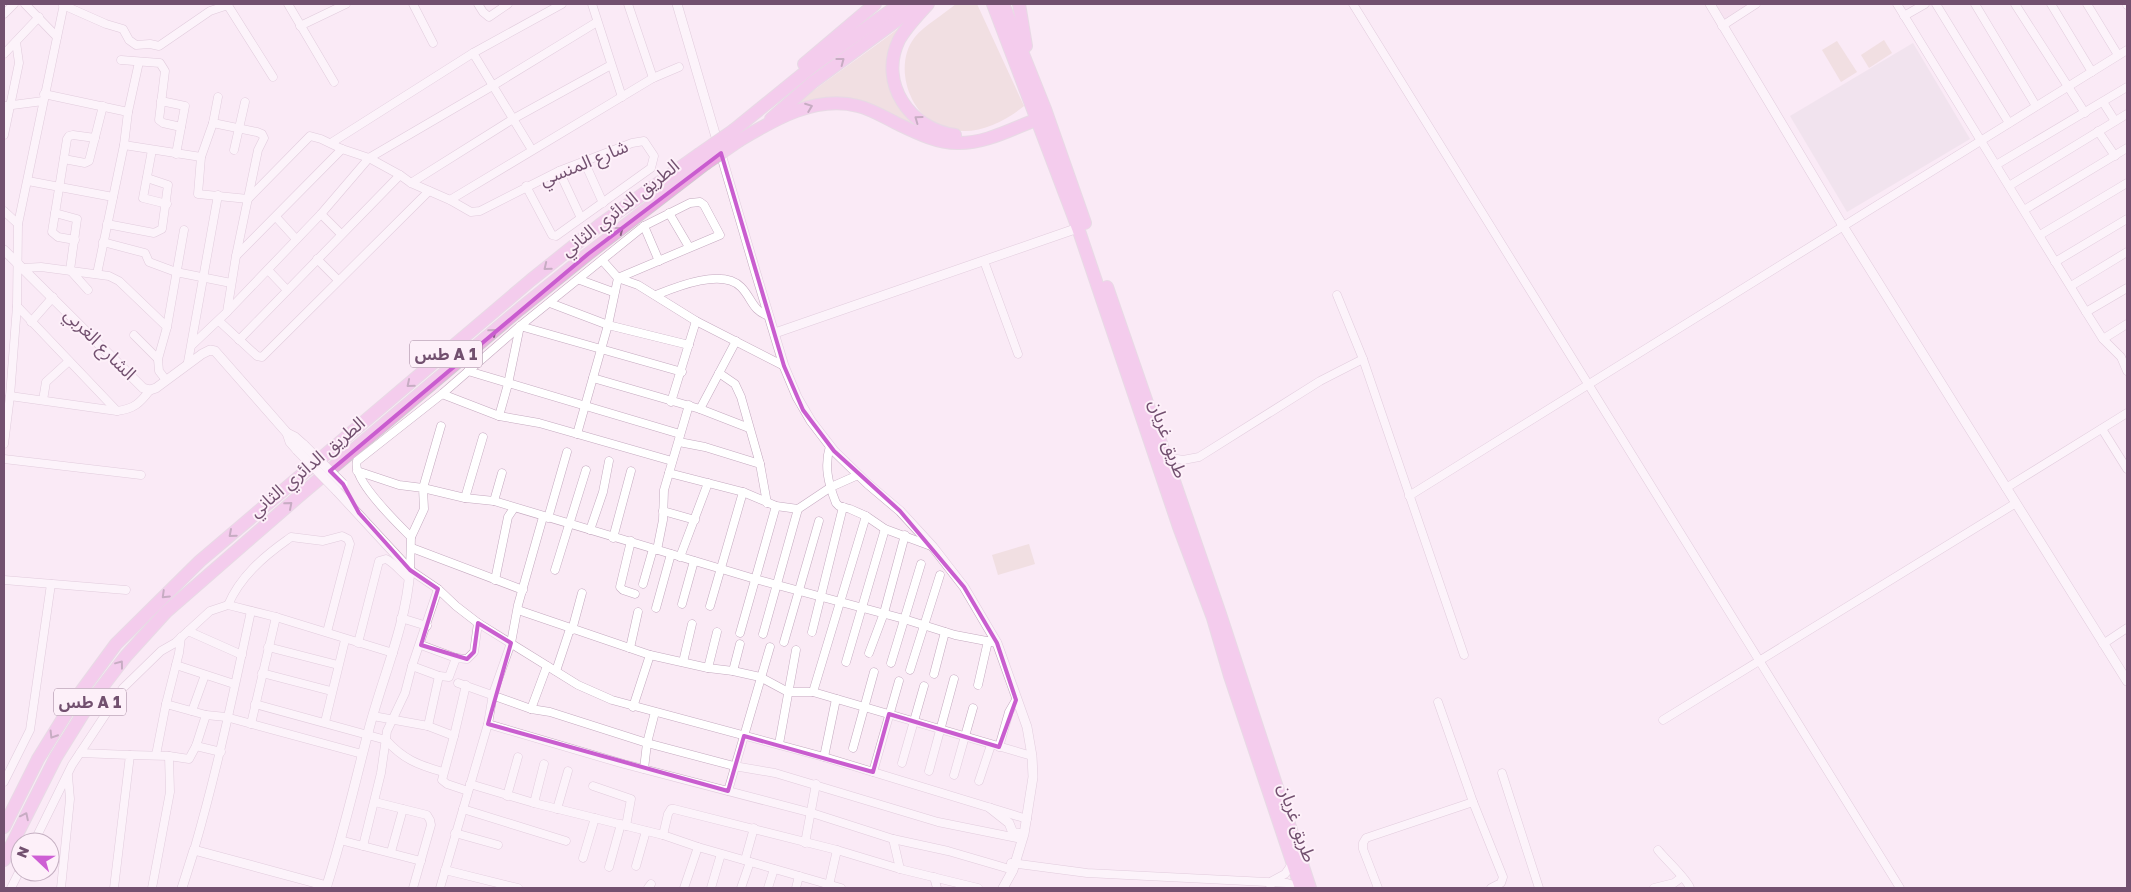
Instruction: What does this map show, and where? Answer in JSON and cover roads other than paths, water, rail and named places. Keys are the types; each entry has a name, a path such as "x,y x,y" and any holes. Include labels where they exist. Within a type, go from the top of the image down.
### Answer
{"highway":[{"path":"779,94 807,60 875,4"},
{"path":"702,159 737,135 779,94 814,65 900,4"},
{"path":"764,126 813,82 919,4"},
{"path":"928,4 900,39 891,69 893,83 900,99 910,113 929,127 943,133 966,136 1006,127 1041,114"},
{"name":"طريق غريان","path":"993,4 1041,114 1160,457 1233,685 1301,888"},
{"name":"طريق غريان","path":"1003,4 1034,80 1041,114 1078,228 1160,457 1220,614 1310,888"},
{"path":"1019,4 1034,80"},
{"path":"737,135 816,104 842,103 860,106 918,133 957,143 994,137 1041,114"},
{"name":"الطريق الدائري الثاني","path":"4,827 43,751 72,704 116,644 200,561 531,280 601,224 702,159"},
{"name":"الطريق الدائري الثاني","path":"4,860 56,757 89,704 126,656 166,612 520,309 702,159"}],"street":[{"path":"4,14 14,4"},
{"path":"25,4 39,16 57,37"},
{"path":"4,444 21,265 18,224 64,4 106,24 123,29 129,40 136,46 150,44 159,46 210,11 227,5 272,77"},
{"path":"288,4 334,82"},
{"path":"300,26 346,4"},
{"path":"413,4 433,43"},
{"path":"478,4 489,17 508,4"},
{"path":"332,143 473,53 562,4"},
{"path":"592,4 622,97"},
{"path":"628,4 653,78"},
{"path":"677,4 784,366 803,410 830,446 858,475 900,511 933,546 964,587 993,642 1027,728 1032,756 1033,777 1030,802 1018,836 1013,867"},
{"path":"1353,4 1590,384 1900,888"},
{"path":"1710,4 1843,226 2127,681"},
{"path":"1722,26 1756,4"},
{"path":"1897,4 2086,312 2103,338 2124,356 2127,371"},
{"path":"1904,16 1925,4"},
{"path":"1936,4 2009,123"},
{"path":"1975,4 2036,106"},
{"path":"2016,4 2085,113"},
{"path":"2050,4 2092,72"},
{"path":"2087,4 2118,55"},
{"path":"4,54 39,16"},
{"path":"192,345 219,321 268,270 321,214 369,158 494,86 598,22"},
{"path":"4,135 6,106 19,63 16,42"},
{"path":"1409,496 2127,50"},
{"path":"473,53 532,150"},
{"path":"121,60 160,63 164,68 160,122 181,127"},
{"path":"96,274 124,145 128,112 139,62"},
{"path":"411,183 513,119 611,65"},
{"path":"450,200 653,78 679,67"},
{"path":"1996,165 2127,87"},
{"path":"218,97 213,123 201,157 198,194 248,199"},
{"path":"6,106 44,98 103,106 128,112"},
{"path":"161,101 184,105 176,154"},
{"path":"234,150 245,102"},
{"path":"2103,102 2115,121"},
{"path":"64,159 87,163 90,158 103,106"},
{"path":"2008,186 2127,114"},
{"path":"213,123 238,127 264,136 258,150 236,256 228,312"},
{"path":"2098,131 2115,156"},
{"path":"75,240 58,237 53,233 64,159 69,136 95,138"},
{"name":"شارع المنسي","path":"248,199 310,136 369,158 411,183 450,200 471,212 477,211 526,186 559,171 641,140 646,142 654,156 651,168 557,236 553,236 526,186"},
{"path":"124,145 201,157"},
{"path":"2024,210 2127,148"},
{"path":"236,256 342,149"},
{"path":"152,150 143,199 166,204"},
{"path":"584,161 603,203"},
{"path":"559,171 581,218"},
{"path":"239,340 400,175"},
{"path":"107,224 157,232 162,228 168,184 147,178"},
{"path":"28,182 113,198"},
{"path":"2040,235 2127,185"},
{"path":"219,321 257,356 262,357 429,191"},
{"path":"188,362 218,195"},
{"path":"411,537 384,510 357,471 357,460 442,394 520,326 566,288 580,280 644,226 690,202 700,202 704,205 720,235 618,278"},
{"path":"4,211 18,224"},
{"path":"55,213 77,219 70,270"},
{"path":"669,213 689,248"},
{"path":"321,214 341,234"},
{"path":"276,217 296,239"},
{"path":"2055,262 2127,219"},
{"path":"644,226 659,261"},
{"path":"775,333 1078,228"},
{"path":"166,380 159,371 158,359 167,327 184,230"},
{"path":"103,242 145,253 149,262 176,272 231,283"},
{"name":"الشارع الغربي","path":"4,250 143,388 150,390 156,388 188,362 206,351 215,351 286,432 290,442 300,447 339,487 410,574"},
{"path":"2071,286 2127,252"},
{"path":"317,259 338,280"},
{"path":"602,260 618,278 638,285 696,321 784,366"},
{"path":"984,261 1018,354"},
{"path":"21,265 109,276 119,281 167,327"},
{"path":"70,270 88,290"},
{"path":"268,270 287,290"},
{"path":"577,434 608,325 618,278"},
{"path":"656,295 688,282 724,279 741,287 756,309 769,316"},
{"path":"580,280 615,291"},
{"path":"2086,312 2127,288"},
{"path":"1337,295 1363,360 1464,656"},
{"path":"31,322 53,297"},
{"path":"550,303 608,325 689,345"},
{"path":"17,306 116,411"},
{"path":"671,402 682,372 696,321"},
{"path":"2103,338 2127,324"},
{"path":"520,326 601,351 682,372"},
{"path":"499,416 520,326"},
{"path":"134,335 158,359"},
{"path":"700,409 736,341"},
{"path":"1160,457 1183,460 1199,457 1320,381 1363,360"},
{"path":"43,400 46,382 69,361"},
{"path":"468,371 584,405 760,464"},
{"path":"719,373 729,379 736,387 760,464 767,503"},
{"path":"593,378 671,402 689,405 749,428"},
{"path":"10,396 116,411 131,409 139,404 150,390"},
{"path":"442,394 499,416 539,422 672,461"},
{"path":"643,584 655,550 663,511 664,490 689,405"},
{"path":"2006,488 2127,413"},
{"path":"194,850 330,887 362,754 393,653 410,574 411,537 424,509 423,488 440,426"},
{"path":"2102,430 2127,468"},
{"path":"465,498 483,437"},
{"path":"830,446 826,460 826,472 836,503 866,516 885,529 933,546"},
{"path":"440,888 488,724 493,694 511,643 522,590 567,452"},
{"path":"4,459 141,475"},
{"path":"590,530 603,492 609,462"},
{"path":"555,570 586,470"},
{"path":"357,471 399,485 423,488 465,498 494,501 756,579 904,618 945,632 993,642"},
{"path":"614,538 631,471"},
{"path":"494,501 502,473"},
{"path":"669,474 743,492 776,506 798,509"},
{"path":"763,634 798,509 831,487 858,475"},
{"path":"680,557 708,483"},
{"path":"710,606 743,492"},
{"path":"1663,720 1759,659 2016,503"},
{"path":"740,633 776,506"},
{"path":"812,632 843,507"},
{"path":"495,580 508,518 514,508"},
{"path":"663,511 695,520"},
{"path":"813,692 866,516"},
{"path":"784,642 819,521"},
{"path":"846,662 885,529"},
{"path":"870,653 884,613 905,535"},
{"path":"228,605 233,593 257,563 291,537 323,541 342,536 348,539 350,544 327,632"},
{"path":"631,541 620,587 622,590 635,594"},
{"path":"412,548 522,590"},
{"path":"656,608 671,554"},
{"path":"358,643 379,561 386,559 438,589 478,623 584,688 612,700 824,756 1024,818"},
{"path":"682,604 694,561"},
{"path":"891,663 921,564"},
{"path":"910,670 940,575"},
{"path":"4,580 126,590"},
{"path":"4,782 30,730 51,584"},
{"path":"363,846 375,802 387,731 405,693 438,589"},
{"path":"556,671 582,593"},
{"path":"39,832 68,774 104,715 132,679 210,611 228,605 276,617 327,632 345,640 393,653"},
{"path":"518,610 571,630 650,655 760,677 788,692 813,692 1032,756"},
{"path":"182,888 221,752 226,717 251,611"},
{"path":"630,648 638,612"},
{"path":"251,724 276,617"},
{"path":"401,618 426,626"},
{"path":"420,645 456,658 467,659 474,652 478,623"},
{"path":"683,662 692,624"},
{"path":"2103,644 2127,628"},
{"path":"188,632 242,655"},
{"path":"708,668 717,632"},
{"path":"934,674 945,632"},
{"path":"156,755 181,637"},
{"path":"325,722 345,640"},
{"path":"978,685 993,642"},
{"path":"733,671 740,644"},
{"path":"268,647 338,665"},
{"path":"728,791 770,647"},
{"path":"780,744 796,650"},
{"path":"633,706 650,655"},
{"path":"412,666 439,676 449,677 456,658"},
{"path":"176,665 234,684"},
{"path":"532,709 547,666"},
{"path":"853,748 874,672"},
{"path":"262,673 332,691"},
{"path":"192,711 205,675"},
{"path":"428,726 439,676"},
{"path":"929,771 954,679"},
{"path":"873,772 899,681"},
{"path":"841,888 826,886 800,876 721,854 664,835 443,782 441,777 454,736 462,684 532,709 550,712 647,743 734,766 775,773 816,784 938,822 1018,836"},
{"path":"902,763 924,686"},
{"path":"824,756 836,699"},
{"path":"979,781 1016,700"},
{"path":"1438,702 1473,802 1503,877 1502,883 1491,888"},
{"path":"166,704 206,715 226,717 362,754"},
{"path":"255,704 386,740 396,752 415,764 442,772"},
{"path":"954,776 973,708"},
{"path":"644,769 647,743 655,712"},
{"path":"80,753 156,755 189,759 196,746 206,715"},
{"path":"373,716 428,726 454,736"},
{"path":"488,724 644,769 812,813 893,839 1013,867 1271,885 1293,884 1301,888"},
{"path":"196,746 221,752"},
{"path":"114,888 130,755"},
{"path":"152,888 170,792 169,756"},
{"path":"507,796 518,756"},
{"path":"534,804 544,764"},
{"path":"558,809 568,771"},
{"path":"1502,773 1539,888"},
{"path":"61,888 70,799 68,774"},
{"path":"805,843 816,784"},
{"path":"593,786 631,799 609,867"},
{"path":"375,802 427,815 430,820 431,825 413,888"},
{"path":"1378,888 1363,849 1366,838 1473,802"},
{"path":"990,808 1009,823 1014,833 1018,836"},
{"path":"390,852 403,809"},
{"path":"664,835 668,814 671,809 674,809 754,828 900,869 978,888"},
{"path":"463,810 566,841"},
{"path":"583,858 595,818"},
{"path":"1005,885 1013,867 1024,818"},
{"path":"741,888 754,828"},
{"path":"636,866 646,831"},
{"path":"455,833 498,846"},
{"path":"893,839 900,869"},
{"path":"340,840 422,861"},
{"path":"684,888 698,847"},
{"path":"826,886 837,850"},
{"path":"1658,850 1688,882 1690,888"},
{"path":"711,888 721,854"},
{"path":"1271,885 1285,874 1292,864"},
{"path":"768,888 774,869"},
{"path":"444,870 518,888"},
{"path":"796,888 800,876"},
{"path":"934,877 937,888"},
{"path":"1654,888 1674,883 1682,877"}]}
